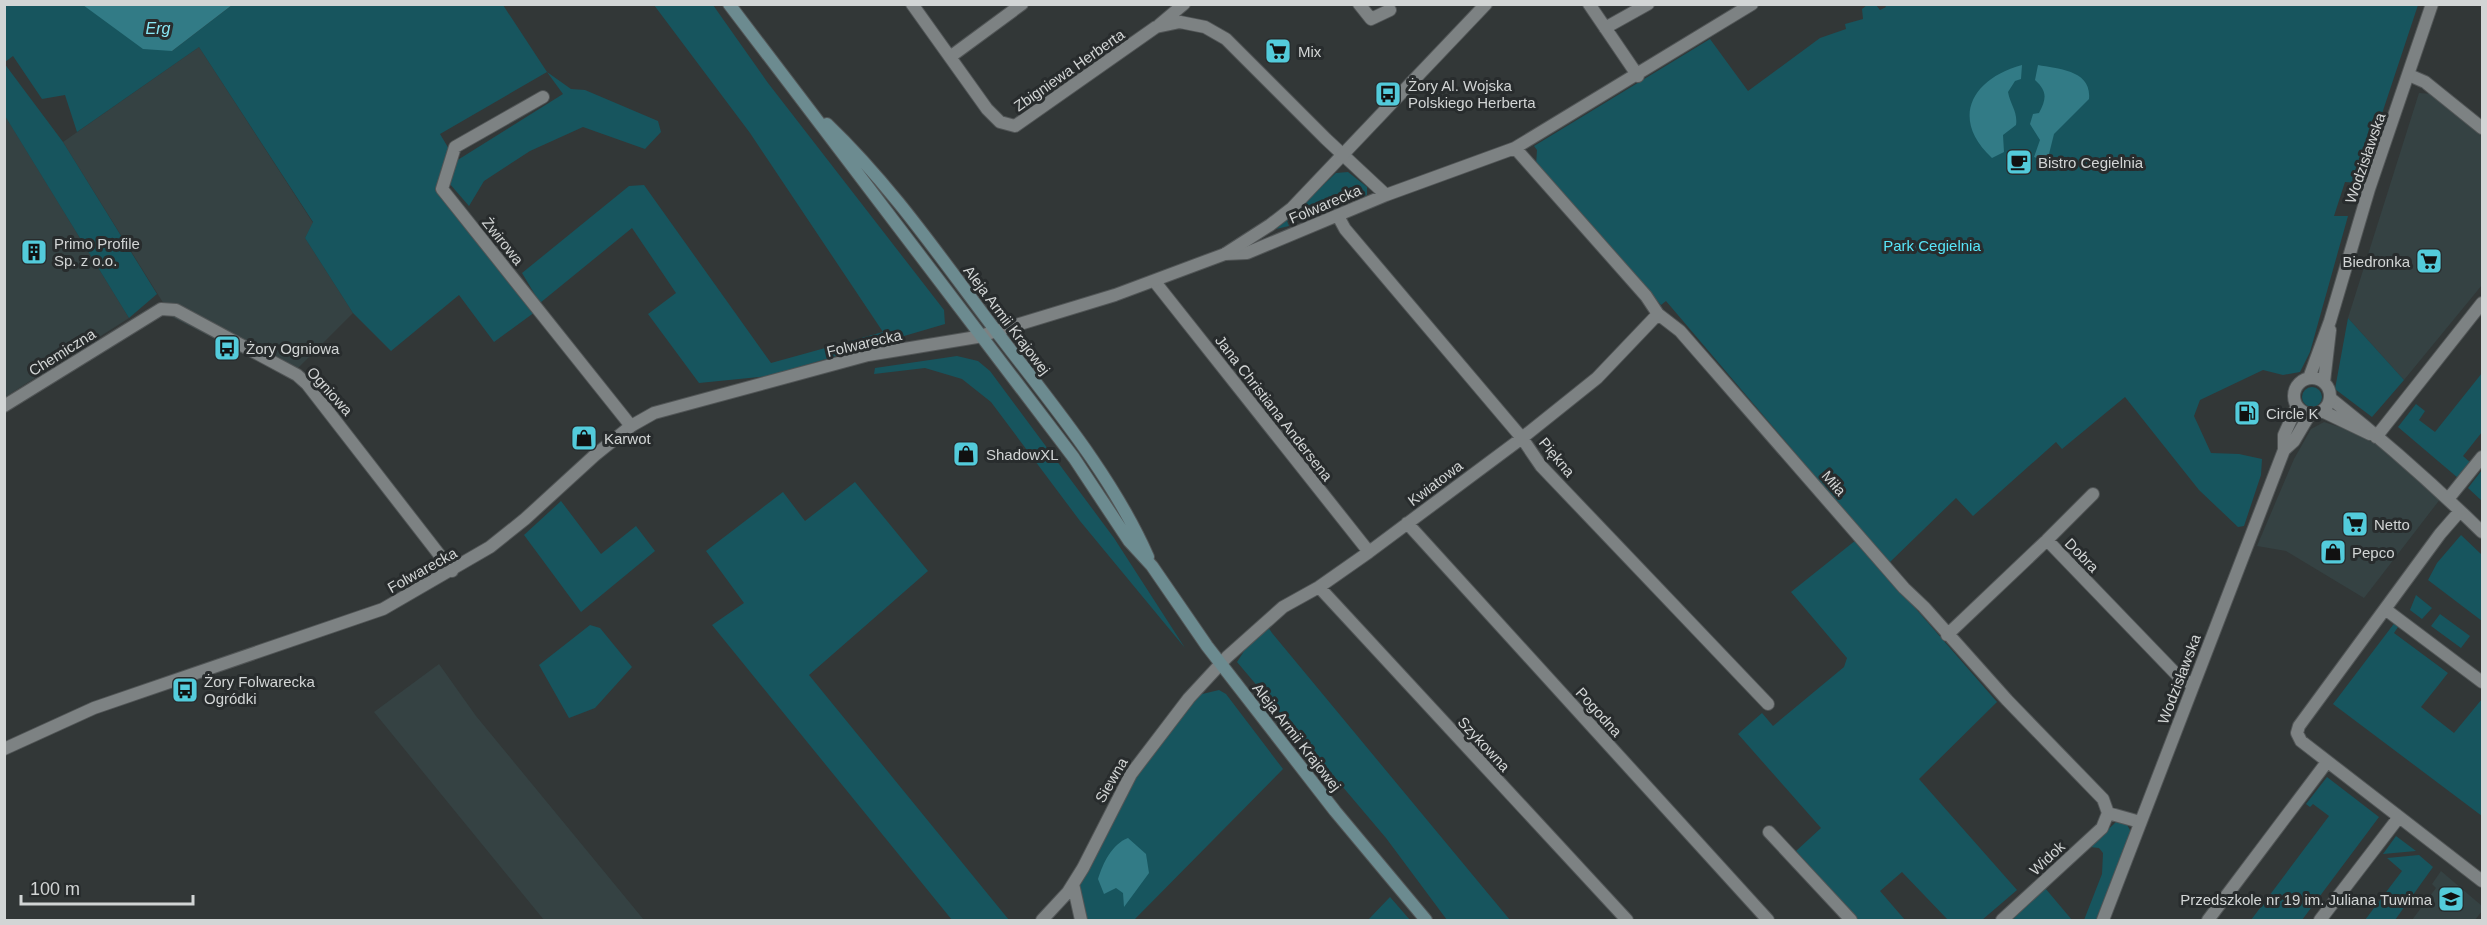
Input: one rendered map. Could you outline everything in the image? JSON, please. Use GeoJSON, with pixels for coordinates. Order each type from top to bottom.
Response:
{"type":"FeatureCollection","features":[{"type":"Feature","properties":{"kind":"main road","name":"Aleja Armii Krajowej"},"geometry":{"type":"LineString","coordinates":[[729,4],[813,111],[838,152],[1074,458],[1129,541],[1152,566],[1221,665],[1335,811],[1426,921]]}},
{"type":"Feature","properties":{"kind":"main road","name":"Aleja Armii Krajowej"},"geometry":{"type":"LineString","coordinates":[[813,111],[848,144],[898,201],[995,330],[1112,491],[1138,535],[1152,566]]}},
{"type":"Feature","properties":{"kind":"street","name":"Zbigniewa Herberta"},"geometry":{"type":"LineString","coordinates":[[912,4],[987,109],[1000,122],[1015,126],[1156,27],[1184,4]]}},
{"type":"Feature","properties":{"kind":"street"},"geometry":{"type":"LineString","coordinates":[[950,57],[1022,4]]}},
{"type":"Feature","properties":{"kind":"street"},"geometry":{"type":"LineString","coordinates":[[1359,4],[1371,19],[1390,10]]}},
{"type":"Feature","properties":{"kind":"street"},"geometry":{"type":"LineString","coordinates":[[1225,254],[1292,208],[1486,4]]}},
{"type":"Feature","properties":{"kind":"street"},"geometry":{"type":"LineString","coordinates":[[1589,4],[1638,76]]}},
{"type":"Feature","properties":{"kind":"street"},"geometry":{"type":"LineString","coordinates":[[1605,28],[1648,4]]}},
{"type":"Feature","properties":{"kind":"street","name":"Folwarecka"},"geometry":{"type":"LineString","coordinates":[[4,748],[94,708],[383,609],[490,547],[525,519],[595,455],[631,426],[654,413],[684,403],[768,385],[848,360],[980,336],[1155,282],[1225,254],[1247,253],[1386,195],[1515,148],[1638,76],[1752,4]]}},
{"type":"Feature","properties":{"kind":"street","name":"Wodzisławska"},"geometry":{"type":"LineString","coordinates":[[2309,378],[2330,321],[2369,189],[2432,4]]}},
{"type":"Feature","properties":{"kind":"street","name":"Zbigniewa Herberta"},"geometry":{"type":"LineString","coordinates":[[1156,27],[1180,22],[1205,27],[1226,39],[1386,195]]}},
{"type":"Feature","properties":{"kind":"street"},"geometry":{"type":"LineString","coordinates":[[2409,75],[2426,82],[2482,128]]}},
{"type":"Feature","properties":{"kind":"street","name":"Żwirowa"},"geometry":{"type":"LineString","coordinates":[[543,97],[455,147],[442,189],[631,426]]}},
{"type":"Feature","properties":{"kind":"street","name":"Miła"},"geometry":{"type":"LineString","coordinates":[[1515,148],[1646,296],[1658,314],[1680,331],[1947,635],[2103,799],[2108,813]]}},
{"type":"Feature","properties":{"kind":"street","name":"Piękna"},"geometry":{"type":"LineString","coordinates":[[1338,216],[1345,229],[1522,438],[1541,466],[1768,705]]}},
{"type":"Feature","properties":{"kind":"street"},"geometry":{"type":"LineString","coordinates":[[1266,245],[1265,240],[1270,225]]}},
{"type":"Feature","properties":{"kind":"street","name":"Jana Christiana Andersena"},"geometry":{"type":"LineString","coordinates":[[1155,282],[1369,552]]}},
{"type":"Feature","properties":{"kind":"street"},"geometry":{"type":"LineString","coordinates":[[2374,436],[2482,303]]}},
{"type":"Feature","properties":{"kind":"street","name":"Ogniowa"},"geometry":{"type":"LineString","coordinates":[[135,324],[161,309],[176,310],[297,375],[317,394],[452,571]]}},
{"type":"Feature","properties":{"kind":"street","name":"Kwiatowa"},"geometry":{"type":"LineString","coordinates":[[1221,665],[1282,607],[1319,587],[1369,552],[1522,438],[1597,378],[1658,314]]}},
{"type":"Feature","properties":{"kind":"street","name":"Wodzisławska"},"geometry":{"type":"LineString","coordinates":[[2324,382],[2330,321]]}},
{"type":"Feature","properties":{"kind":"street","name":"Chemiczna"},"geometry":{"type":"LineString","coordinates":[[4,406],[135,324]]}},
{"type":"Feature","properties":{"kind":"street"},"geometry":{"type":"LineString","coordinates":[[2374,436],[2297,406],[2296,390],[2301,382],[2309,378],[2324,382],[2329,389],[2330,398],[2356,416],[2374,436],[2448,499],[2482,532]]}},
{"type":"Feature","properties":{"kind":"street"},"geometry":{"type":"LineString","coordinates":[[2316,413],[2330,398]]}},
{"type":"Feature","properties":{"kind":"street","name":"Wodzisławska"},"geometry":{"type":"LineString","coordinates":[[2103,921],[2284,450],[2284,435],[2297,406]]}},
{"type":"Feature","properties":{"kind":"street","name":"Wodzisławska"},"geometry":{"type":"LineString","coordinates":[[2284,450],[2316,413]]}},
{"type":"Feature","properties":{"kind":"street"},"geometry":{"type":"LineString","coordinates":[[2448,499],[2482,457]]}},
{"type":"Feature","properties":{"kind":"street"},"geometry":{"type":"LineString","coordinates":[[2047,540],[2093,494]]}},
{"type":"Feature","properties":{"kind":"street"},"geometry":{"type":"LineString","coordinates":[[2460,511],[2299,726],[2297,733],[2301,741],[2327,762],[2482,881]]}},
{"type":"Feature","properties":{"kind":"street","name":"Pogodna"},"geometry":{"type":"LineString","coordinates":[[1407,523],[1768,921]]}},
{"type":"Feature","properties":{"kind":"street","name":"Dobra"},"geometry":{"type":"LineString","coordinates":[[1947,635],[2047,540],[2178,676],[2193,685]]}},
{"type":"Feature","properties":{"kind":"street","name":"Szykowna"},"geometry":{"type":"LineString","coordinates":[[1319,587],[1627,921]]}},
{"type":"Feature","properties":{"kind":"street"},"geometry":{"type":"LineString","coordinates":[[2385,609],[2482,682]]}},
{"type":"Feature","properties":{"kind":"street","name":"Siewna"},"geometry":{"type":"LineString","coordinates":[[1042,921],[1073,884],[1131,774],[1189,698],[1221,665]]}},
{"type":"Feature","properties":{"kind":"street"},"geometry":{"type":"LineString","coordinates":[[2208,921],[2327,762]]}},
{"type":"Feature","properties":{"kind":"street"},"geometry":{"type":"LineString","coordinates":[[2108,813],[2140,822]]}},
{"type":"Feature","properties":{"kind":"street","name":"Widok"},"geometry":{"type":"LineString","coordinates":[[2002,921],[2102,828],[2108,813]]}},
{"type":"Feature","properties":{"kind":"street"},"geometry":{"type":"LineString","coordinates":[[2320,921],[2399,817]]}},
{"type":"Feature","properties":{"kind":"street"},"geometry":{"type":"LineString","coordinates":[[1769,832],[1851,921]]}},
{"type":"Feature","properties":{"kind":"street"},"geometry":{"type":"LineString","coordinates":[[1073,884],[1081,921]]}},
{"type":"Feature","properties":{"kind":"shaded area"},"geometry":{"type":"Polygon","coordinates":[[[199,47],[313,223],[305,238],[353,313],[291,375],[283,374],[172,317],[63,142],[199,47]]]}},
{"type":"Feature","properties":{"kind":"shaded area"},"geometry":{"type":"Polygon","coordinates":[[[2419,93],[2433,94],[2482,134],[2482,285],[2404,380],[2348,318],[2419,93]]]}},
{"type":"Feature","properties":{"kind":"shaded area"},"geometry":{"type":"Polygon","coordinates":[[[4,114],[129,318],[5,397],[4,397],[4,114]]]}},
{"type":"Feature","properties":{"kind":"shaded area"},"geometry":{"type":"Polygon","coordinates":[[[2324,422],[2373,438],[2441,498],[2364,598],[2286,551],[2257,546],[2294,459],[2311,429],[2324,422]]]}},
{"type":"Feature","properties":{"kind":"shaded area"},"geometry":{"type":"Polygon","coordinates":[[[439,664],[476,716],[644,920],[544,920],[374,712],[439,664]]]}},
{"type":"Feature","properties":{"kind":"shaded area","name":"Przedszkole nr 19 im. Juliana Tuwima"},"geometry":{"type":"Polygon","coordinates":[[[2441,871],[2482,906],[2482,911],[2475,920],[2412,920],[2436,888],[2432,884],[2441,871]]]}},
{"type":"Feature","properties":{"kind":"green space","name":"Park Cegielnia"},"geometry":{"type":"Polygon","coordinates":[[[1884,4],[2418,5],[2359,183],[2345,182],[2334,216],[2348,216],[2310,352],[2300,372],[2283,375],[2263,370],[2200,400],[2194,416],[2211,453],[2239,454],[2262,459],[2261,475],[2244,526],[2238,527],[2199,490],[2125,397],[2062,449],[2056,442],[1973,516],[1956,498],[1889,563],[1666,301],[1661,305],[1536,166],[1537,150],[1534,146],[1710,39],[1748,91],[1820,38],[1846,29],[1845,24],[1863,19],[1862,9],[1867,5],[1876,5],[1880,10],[1886,7],[1884,4]]]}},
{"type":"Feature","properties":{"kind":"green space"},"geometry":{"type":"Polygon","coordinates":[[[5,5],[83,5],[172,51],[232,5],[503,5],[547,72],[440,134],[449,149],[435,190],[535,312],[494,342],[459,295],[391,351],[353,313],[305,238],[313,222],[199,47],[77,132],[65,95],[42,99],[13,56],[5,62],[5,5]]]}},
{"type":"Feature","properties":{"kind":"green space"},"geometry":{"type":"Polygon","coordinates":[[[654,5],[713,5],[768,83],[944,310],[945,324],[768,376],[699,383],[648,314],[676,293],[632,228],[540,303],[522,273],[629,186],[644,185],[771,363],[883,332],[750,133],[654,5]]]}},
{"type":"Feature","properties":{"kind":"green space"},"geometry":{"type":"Polygon","coordinates":[[[4,63],[63,142],[157,294],[129,318],[5,116],[4,63]]]}},
{"type":"Feature","properties":{"kind":"green space"},"geometry":{"type":"Polygon","coordinates":[[[547,72],[571,89],[585,90],[658,121],[661,132],[645,149],[583,127],[530,151],[484,181],[469,206],[449,183],[456,161],[563,94],[547,72]]]}},
{"type":"Feature","properties":{"kind":"green space"},"geometry":{"type":"Polygon","coordinates":[[[1348,172],[1367,187],[1367,195],[1314,216],[1312,211],[1287,221],[1289,226],[1276,229],[1336,173],[1348,172]]]}},
{"type":"Feature","properties":{"kind":"green space"},"geometry":{"type":"Polygon","coordinates":[[[2348,318],[2404,380],[2372,417],[2335,389],[2348,318]]]}},
{"type":"Feature","properties":{"kind":"green space"},"geometry":{"type":"Polygon","coordinates":[[[957,356],[978,361],[990,371],[1114,538],[1185,648],[1080,521],[991,402],[962,379],[925,368],[874,374],[875,368],[957,356]]]}},
{"type":"Feature","properties":{"kind":"green space"},"geometry":{"type":"Polygon","coordinates":[[[2482,373],[2482,432],[2463,456],[2472,464],[2458,478],[2398,427],[2416,404],[2425,411],[2419,420],[2435,432],[2482,373]]]}},
{"type":"Feature","properties":{"kind":"green space"},"geometry":{"type":"Polygon","coordinates":[[[2312,387],[2319,390],[2322,397],[2319,404],[2312,407],[2305,404],[2302,397],[2305,390],[2312,387]]]}},
{"type":"Feature","properties":{"kind":"green space"},"geometry":{"type":"Polygon","coordinates":[[[2482,470],[2482,501],[2468,488],[2482,470]]]}},
{"type":"Feature","properties":{"kind":"green space"},"geometry":{"type":"Polygon","coordinates":[[[855,482],[928,571],[809,675],[1009,920],[952,920],[712,625],[744,603],[706,551],[783,492],[805,521],[855,482]]]}},
{"type":"Feature","properties":{"kind":"green space"},"geometry":{"type":"Polygon","coordinates":[[[561,501],[601,554],[636,526],[655,551],[581,612],[524,535],[561,501]]]}},
{"type":"Feature","properties":{"kind":"green space"},"geometry":{"type":"Polygon","coordinates":[[[2461,535],[2482,555],[2482,621],[2428,580],[2437,563],[2461,535]]]}},
{"type":"Feature","properties":{"kind":"green space"},"geometry":{"type":"Polygon","coordinates":[[[1856,540],[1997,702],[1919,779],[2017,890],[1982,920],[1948,920],[1902,872],[1880,891],[1905,920],[1858,920],[1796,851],[1821,828],[1738,734],[1762,713],[1773,726],[1844,667],[1847,658],[1791,592],[1856,540]]]}},
{"type":"Feature","properties":{"kind":"green space"},"geometry":{"type":"Polygon","coordinates":[[[2416,595],[2432,608],[2422,619],[2410,610],[2416,595]]]}},
{"type":"Feature","properties":{"kind":"green space"},"geometry":{"type":"Polygon","coordinates":[[[2440,614],[2470,636],[2461,648],[2431,626],[2440,614]]]}},
{"type":"Feature","properties":{"kind":"green space"},"geometry":{"type":"Polygon","coordinates":[[[2396,621],[2400,624],[2394,633],[2448,673],[2421,707],[2454,733],[2482,699],[2482,816],[2333,704],[2396,621]]]}},
{"type":"Feature","properties":{"kind":"green space"},"geometry":{"type":"Polygon","coordinates":[[[590,625],[600,628],[632,667],[595,708],[569,718],[539,665],[590,625]]]}},
{"type":"Feature","properties":{"kind":"green space"},"geometry":{"type":"Polygon","coordinates":[[[1268,627],[1510,920],[1447,920],[1386,838],[1237,662],[1246,648],[1268,627]]]}},
{"type":"Feature","properties":{"kind":"green space"},"geometry":{"type":"Polygon","coordinates":[[[1219,690],[1226,694],[1283,769],[1134,920],[1086,920],[1079,884],[1137,774],[1198,695],[1219,690]]]}},
{"type":"Feature","properties":{"kind":"green space"},"geometry":{"type":"Polygon","coordinates":[[[2327,777],[2379,817],[2302,920],[2251,920],[2329,816],[2313,804],[2310,807],[2306,804],[2327,777]]]}},
{"type":"Feature","properties":{"kind":"green space"},"geometry":{"type":"Polygon","coordinates":[[[2117,821],[2125,821],[2131,832],[2096,920],[2084,920],[2102,874],[2103,853],[2099,848],[2090,847],[2117,821]]]}},
{"type":"Feature","properties":{"kind":"green space"},"geometry":{"type":"Polygon","coordinates":[[[2396,836],[2416,851],[2383,854],[2396,836]]]}},
{"type":"Feature","properties":{"kind":"green space"},"geometry":{"type":"Polygon","coordinates":[[[2419,855],[2433,867],[2395,920],[2365,920],[2402,871],[2387,858],[2419,855]]]}},
{"type":"Feature","properties":{"kind":"green space"},"geometry":{"type":"Polygon","coordinates":[[[2045,888],[2072,920],[2010,920],[2045,888]]]}},
{"type":"Feature","properties":{"kind":"green space"},"geometry":{"type":"Polygon","coordinates":[[[1390,897],[1410,920],[1368,920],[1390,897]]]}},
{"type":"Feature","properties":{"kind":"water","name":"Erg"},"geometry":{"type":"Polygon","coordinates":[[[83,5],[232,5],[172,51],[143,49],[83,5]]]}},
{"type":"Feature","properties":{"kind":"water"},"geometry":{"type":"Polygon","coordinates":[[[2022,65],[2021,79],[2015,81],[2008,92],[2016,116],[2016,125],[2003,135],[2004,152],[1992,158],[1979,143],[1972,129],[1970,115],[1972,102],[1979,90],[1990,80],[2004,71],[2022,65]]]}},
{"type":"Feature","properties":{"kind":"water"},"geometry":{"type":"Polygon","coordinates":[[[2038,65],[2064,70],[2079,77],[2085,82],[2089,99],[2054,134],[2048,158],[2042,160],[2034,157],[2040,140],[2030,124],[2033,114],[2039,113],[2044,99],[2044,91],[2035,80],[2038,65]]]}},
{"type":"Feature","properties":{"kind":"water"},"geometry":{"type":"Polygon","coordinates":[[[1128,838],[1146,854],[1149,873],[1124,907],[1123,893],[1116,888],[1104,894],[1098,879],[1113,849],[1128,838]]]}},
{"type":"Feature","properties":{"kind":"place","name":"Mix"},"geometry":{"type":"Point","coordinates":[1278,51]}},
{"type":"Feature","properties":{"kind":"place","name":"Żory Al. Wojska Polskiego Herberta"},"geometry":{"type":"Point","coordinates":[1388,94]}},
{"type":"Feature","properties":{"kind":"place","name":"Bistro Cegielnia"},"geometry":{"type":"Point","coordinates":[2019,162]}},
{"type":"Feature","properties":{"kind":"place","name":"Primo Profile Sp. z o.o."},"geometry":{"type":"Point","coordinates":[34,252]}},
{"type":"Feature","properties":{"kind":"place","name":"Biedronka"},"geometry":{"type":"Point","coordinates":[2429,261]}},
{"type":"Feature","properties":{"kind":"place","name":"Żory Ogniowa"},"geometry":{"type":"Point","coordinates":[227,348]}},
{"type":"Feature","properties":{"kind":"place","name":"Circle K"},"geometry":{"type":"Point","coordinates":[2247,413]}},
{"type":"Feature","properties":{"kind":"place","name":"Karwot"},"geometry":{"type":"Point","coordinates":[584,438]}},
{"type":"Feature","properties":{"kind":"place","name":"ShadowXL"},"geometry":{"type":"Point","coordinates":[966,454]}},
{"type":"Feature","properties":{"kind":"place","name":"Netto"},"geometry":{"type":"Point","coordinates":[2355,524]}},
{"type":"Feature","properties":{"kind":"place","name":"Pepco"},"geometry":{"type":"Point","coordinates":[2333,552]}},
{"type":"Feature","properties":{"kind":"place","name":"Żory Folwarecka Ogródki"},"geometry":{"type":"Point","coordinates":[185,690]}},
{"type":"Feature","properties":{"kind":"place","name":"Przedszkole nr 19 im. Juliana Tuwima"},"geometry":{"type":"Point","coordinates":[2451,899]}}]}
